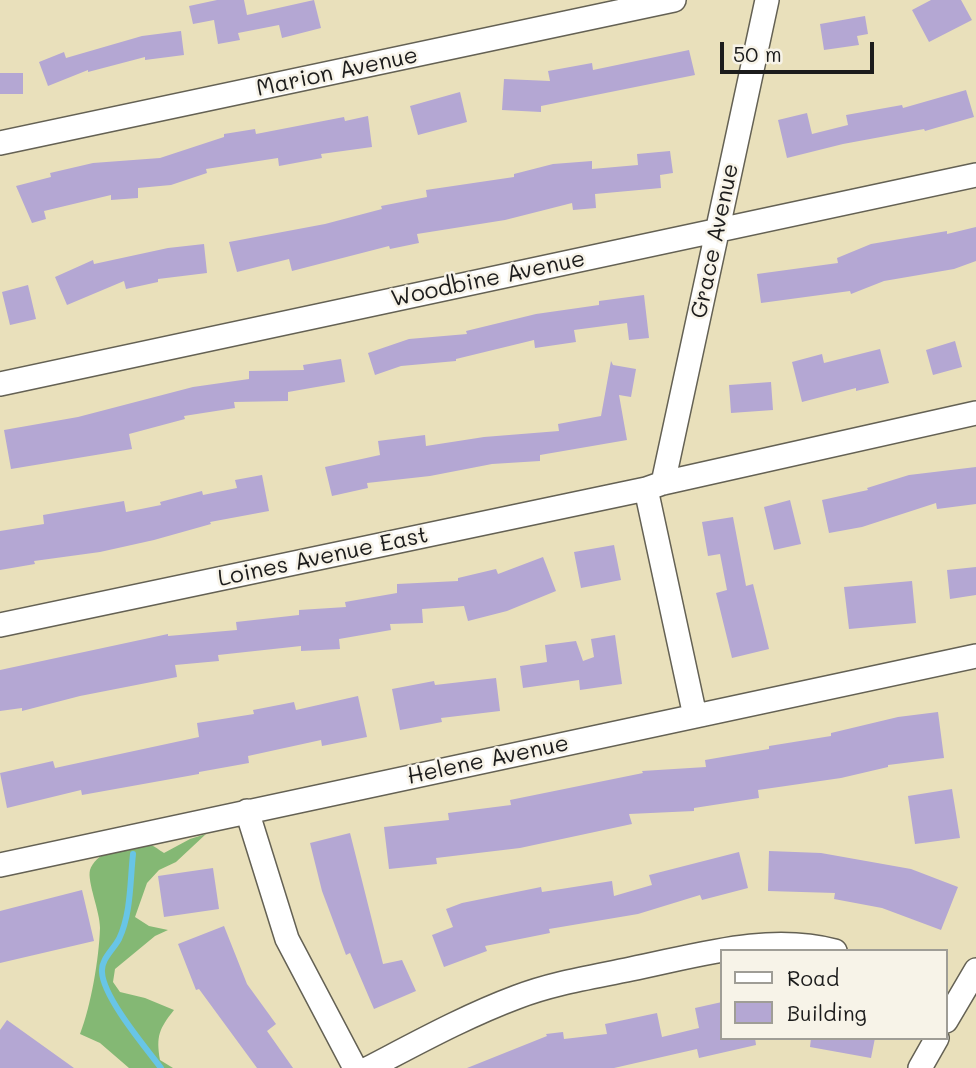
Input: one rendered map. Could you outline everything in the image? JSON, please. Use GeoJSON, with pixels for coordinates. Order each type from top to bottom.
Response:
{"type":"FeatureCollection","features":[{"type":"Feature","properties":{"kind":"street","name":"Marion Avenue"},"geometry":{"type":"LineString","coordinates":[[0,143],[674,0]]}},
{"type":"Feature","properties":{"kind":"street","name":"Grace Avenue"},"geometry":{"type":"LineString","coordinates":[[695,716],[654,486],[717,231],[767,0]]}},
{"type":"Feature","properties":{"kind":"street","name":"Woodbine Avenue"},"geometry":{"type":"LineString","coordinates":[[0,384],[976,175]]}},
{"type":"Feature","properties":{"kind":"street","name":"Loines Avenue East"},"geometry":{"type":"LineString","coordinates":[[0,625],[654,486],[976,413]]}},
{"type":"Feature","properties":{"kind":"street","name":"Helene Avenue"},"geometry":{"type":"LineString","coordinates":[[0,865],[976,656]]}},
{"type":"Feature","properties":{"kind":"street"},"geometry":{"type":"LineString","coordinates":[[247,811],[287,940],[355,1068]]}},
{"type":"Feature","properties":{"kind":"street"},"geometry":{"type":"LineString","coordinates":[[732,949],[784,945],[818,949]]}},
{"type":"Feature","properties":{"kind":"street"},"geometry":{"type":"LineString","coordinates":[[369,1068],[476,1014],[519,996],[567,983],[720,952]]}},
{"type":"Feature","properties":{"kind":"street"},"geometry":{"type":"LineString","coordinates":[[948,1013],[953,992],[976,970]]}},
{"type":"Feature","properties":{"kind":"street"},"geometry":{"type":"LineString","coordinates":[[920,1068],[936,1040]]}},
{"type":"Feature","properties":{"kind":"green space"},"geometry":{"type":"Polygon","coordinates":[[[206,834],[176,862],[159,870],[147,883],[135,917],[149,926],[168,930],[155,936],[115,969],[113,982],[120,992],[145,998],[174,1010],[162,1028],[158,1045],[160,1060],[173,1068],[129,1068],[100,1043],[80,1034],[91,996],[100,928],[90,870],[99,857],[125,845],[150,845],[164,853],[206,834]]]}},
{"type":"Feature","properties":{"kind":"building"},"geometry":{"type":"Polygon","coordinates":[[[217,0],[244,0],[247,15],[314,0],[321,28],[282,38],[279,25],[238,33],[240,40],[218,44],[214,20],[193,24],[189,6],[217,0]]]}},
{"type":"Feature","properties":{"kind":"building"},"geometry":{"type":"Polygon","coordinates":[[[931,0],[961,0],[972,20],[929,42],[912,10],[931,0]]]}},
{"type":"Feature","properties":{"kind":"building"},"geometry":{"type":"Polygon","coordinates":[[[865,16],[868,34],[857,36],[859,45],[824,50],[820,24],[865,16]]]}},
{"type":"Feature","properties":{"kind":"building"},"geometry":{"type":"Polygon","coordinates":[[[181,31],[184,55],[145,60],[145,57],[88,70],[48,86],[39,62],[64,52],[66,58],[142,36],[181,31]]]}},
{"type":"Feature","properties":{"kind":"building"},"geometry":{"type":"Polygon","coordinates":[[[689,50],[695,75],[541,106],[541,112],[502,110],[504,79],[550,81],[548,71],[592,63],[593,70],[689,50]]]}},
{"type":"Feature","properties":{"kind":"building"},"geometry":{"type":"Polygon","coordinates":[[[0,73],[23,73],[23,94],[0,94],[0,73]]]}},
{"type":"Feature","properties":{"kind":"building"},"geometry":{"type":"Polygon","coordinates":[[[966,90],[974,117],[925,131],[924,129],[843,144],[787,158],[778,120],[807,113],[812,134],[848,125],[846,115],[902,105],[903,108],[966,90]]]}},
{"type":"Feature","properties":{"kind":"building"},"geometry":{"type":"Polygon","coordinates":[[[460,92],[467,122],[418,135],[410,106],[460,92]]]}},
{"type":"Feature","properties":{"kind":"building"},"geometry":{"type":"Polygon","coordinates":[[[368,116],[372,147],[321,154],[322,158],[279,166],[278,158],[206,169],[207,173],[171,185],[138,188],[138,198],[111,200],[111,195],[44,211],[46,219],[32,223],[16,186],[51,177],[50,173],[93,163],[160,158],[224,137],[224,134],[255,129],[256,134],[344,117],[345,121],[368,116]]]}},
{"type":"Feature","properties":{"kind":"building"},"geometry":{"type":"Polygon","coordinates":[[[670,151],[673,173],[660,175],[661,188],[595,194],[596,208],[573,210],[572,203],[505,220],[417,234],[419,243],[390,249],[389,246],[292,271],[289,259],[237,272],[229,242],[325,224],[382,209],[381,206],[427,197],[426,190],[514,177],[514,174],[553,164],[592,161],[592,169],[638,165],[637,154],[670,151]]]}},
{"type":"Feature","properties":{"kind":"building"},"geometry":{"type":"Polygon","coordinates":[[[976,227],[976,261],[954,269],[884,281],[851,294],[850,291],[761,303],[757,274],[838,263],[837,258],[871,244],[947,231],[947,234],[976,227]]]}},
{"type":"Feature","properties":{"kind":"building"},"geometry":{"type":"Polygon","coordinates":[[[204,244],[207,273],[158,279],[158,282],[126,289],[124,281],[67,305],[55,277],[93,260],[94,264],[168,248],[204,244]]]}},
{"type":"Feature","properties":{"kind":"building"},"geometry":{"type":"Polygon","coordinates":[[[28,285],[36,319],[10,325],[2,292],[28,285]]]}},
{"type":"Feature","properties":{"kind":"building"},"geometry":{"type":"Polygon","coordinates":[[[644,295],[649,338],[629,340],[627,323],[574,330],[576,342],[535,348],[534,340],[456,361],[401,366],[375,375],[368,353],[409,339],[467,334],[466,331],[536,314],[644,295]]]}},
{"type":"Feature","properties":{"kind":"building"},"geometry":{"type":"Polygon","coordinates":[[[955,341],[962,367],[933,375],[926,350],[955,341]]]}},
{"type":"Feature","properties":{"kind":"building"},"geometry":{"type":"Polygon","coordinates":[[[880,349],[889,383],[856,391],[856,388],[802,402],[792,362],[822,354],[824,363],[880,349]]]}},
{"type":"Feature","properties":{"kind":"building"},"geometry":{"type":"Polygon","coordinates":[[[341,359],[345,382],[288,392],[288,401],[234,402],[235,408],[184,416],[185,419],[129,434],[132,449],[11,469],[4,430],[78,417],[193,387],[249,379],[249,371],[304,370],[303,365],[341,359]]]}},
{"type":"Feature","properties":{"kind":"building"},"geometry":{"type":"Polygon","coordinates":[[[611,361],[613,365],[636,369],[631,397],[619,395],[627,440],[540,455],[540,461],[492,464],[430,476],[367,483],[368,488],[332,496],[325,467],[380,455],[378,441],[425,435],[426,446],[484,437],[559,431],[558,424],[601,416],[611,361]]]}},
{"type":"Feature","properties":{"kind":"building"},"geometry":{"type":"Polygon","coordinates":[[[771,382],[773,410],[731,413],[729,385],[771,382]]]}},
{"type":"Feature","properties":{"kind":"building"},"geometry":{"type":"Polygon","coordinates":[[[976,467],[976,504],[937,509],[936,503],[862,527],[829,533],[822,500],[868,490],[867,488],[909,475],[976,467]]]}},
{"type":"Feature","properties":{"kind":"building"},"geometry":{"type":"Polygon","coordinates":[[[262,475],[269,511],[210,522],[211,524],[154,540],[100,552],[34,561],[35,564],[0,570],[0,531],[44,524],[43,515],[124,501],[126,512],[161,505],[160,502],[202,491],[203,495],[237,488],[235,480],[262,475]]]}},
{"type":"Feature","properties":{"kind":"building"},"geometry":{"type":"Polygon","coordinates":[[[790,500],[801,544],[774,550],[764,507],[790,500]]]}},
{"type":"Feature","properties":{"kind":"building"},"geometry":{"type":"Polygon","coordinates":[[[733,517],[746,586],[753,584],[769,649],[732,658],[716,593],[727,590],[720,554],[708,556],[702,522],[733,517]]]}},
{"type":"Feature","properties":{"kind":"building"},"geometry":{"type":"Polygon","coordinates":[[[614,545],[621,580],[581,588],[574,552],[614,545]]]}},
{"type":"Feature","properties":{"kind":"building"},"geometry":{"type":"Polygon","coordinates":[[[543,557],[556,591],[507,611],[468,621],[464,606],[422,609],[423,623],[390,624],[391,630],[339,639],[340,649],[301,651],[301,646],[218,655],[219,661],[175,665],[177,677],[80,696],[22,711],[22,708],[0,711],[0,670],[168,634],[237,630],[236,622],[299,615],[299,610],[346,607],[345,602],[397,593],[397,584],[458,581],[458,578],[496,569],[498,574],[543,557]]]}},
{"type":"Feature","properties":{"kind":"building"},"geometry":{"type":"Polygon","coordinates":[[[976,567],[976,595],[950,599],[947,570],[976,567]]]}},
{"type":"Feature","properties":{"kind":"building"},"geometry":{"type":"Polygon","coordinates":[[[912,581],[916,623],[849,629],[844,587],[912,581]]]}},
{"type":"Feature","properties":{"kind":"building"},"geometry":{"type":"Polygon","coordinates":[[[615,635],[622,684],[580,690],[579,680],[523,688],[520,666],[547,662],[545,645],[576,641],[583,661],[594,657],[591,639],[615,635]]]}},
{"type":"Feature","properties":{"kind":"building"},"geometry":{"type":"Polygon","coordinates":[[[496,678],[500,711],[441,718],[442,722],[400,730],[392,689],[434,681],[435,685],[496,678]]]}},
{"type":"Feature","properties":{"kind":"building"},"geometry":{"type":"Polygon","coordinates":[[[358,696],[367,737],[322,746],[321,740],[248,756],[249,763],[199,774],[82,795],[81,790],[7,808],[0,773],[53,761],[55,768],[199,737],[197,723],[254,714],[253,710],[294,702],[296,710],[358,696]]]}},
{"type":"Feature","properties":{"kind":"building"},"geometry":{"type":"Polygon","coordinates":[[[938,712],[944,758],[888,765],[841,778],[758,790],[759,798],[694,808],[694,811],[629,814],[632,824],[520,848],[436,858],[437,864],[389,869],[384,827],[449,820],[448,813],[511,805],[510,800],[643,773],[642,771],[706,767],[705,760],[831,736],[831,733],[898,717],[938,712]]]}},
{"type":"Feature","properties":{"kind":"building"},"geometry":{"type":"Polygon","coordinates":[[[952,789],[960,838],[915,844],[908,796],[952,789]]]}},
{"type":"Feature","properties":{"kind":"building"},"geometry":{"type":"Polygon","coordinates":[[[350,833],[383,964],[402,960],[416,991],[374,1009],[350,953],[346,955],[322,891],[310,843],[350,833]]]}},
{"type":"Feature","properties":{"kind":"building"},"geometry":{"type":"Polygon","coordinates":[[[769,851],[821,853],[911,869],[958,887],[941,930],[882,908],[834,899],[835,893],[768,891],[769,851]]]}},
{"type":"Feature","properties":{"kind":"building"},"geometry":{"type":"Polygon","coordinates":[[[739,852],[748,888],[702,900],[700,895],[638,914],[549,929],[550,933],[485,946],[487,951],[444,967],[432,935],[453,927],[446,909],[462,903],[541,887],[542,892],[612,881],[614,896],[652,885],[649,875],[739,852]]]}},
{"type":"Feature","properties":{"kind":"building"},"geometry":{"type":"Polygon","coordinates":[[[213,868],[219,909],[164,917],[158,876],[213,868]]]}},
{"type":"Feature","properties":{"kind":"building"},"geometry":{"type":"Polygon","coordinates":[[[82,890],[94,941],[0,963],[0,911],[82,890]]]}},
{"type":"Feature","properties":{"kind":"building"},"geometry":{"type":"Polygon","coordinates":[[[224,926],[247,984],[276,1024],[267,1031],[293,1068],[257,1068],[199,989],[196,990],[178,944],[224,926]]]}},
{"type":"Feature","properties":{"kind":"building"},"geometry":{"type":"Polygon","coordinates":[[[720,1002],[720,1040],[755,1040],[756,1045],[699,1058],[697,1049],[614,1068],[467,1068],[547,1036],[546,1034],[563,1032],[564,1039],[607,1034],[605,1024],[657,1013],[662,1037],[699,1028],[695,1008],[720,1002]]]}},
{"type":"Feature","properties":{"kind":"building"},"geometry":{"type":"Polygon","coordinates":[[[7,1020],[74,1068],[0,1068],[0,1030],[7,1020]]]}},
{"type":"Feature","properties":{"kind":"building"},"geometry":{"type":"Polygon","coordinates":[[[811,1040],[875,1040],[871,1058],[810,1047],[811,1040]]]}},
{"type":"Feature","properties":{"kind":"waterway"},"geometry":{"type":"LineString","coordinates":[[133,854],[126,919],[119,939],[103,963],[102,972],[109,995],[161,1068]]}}]}
